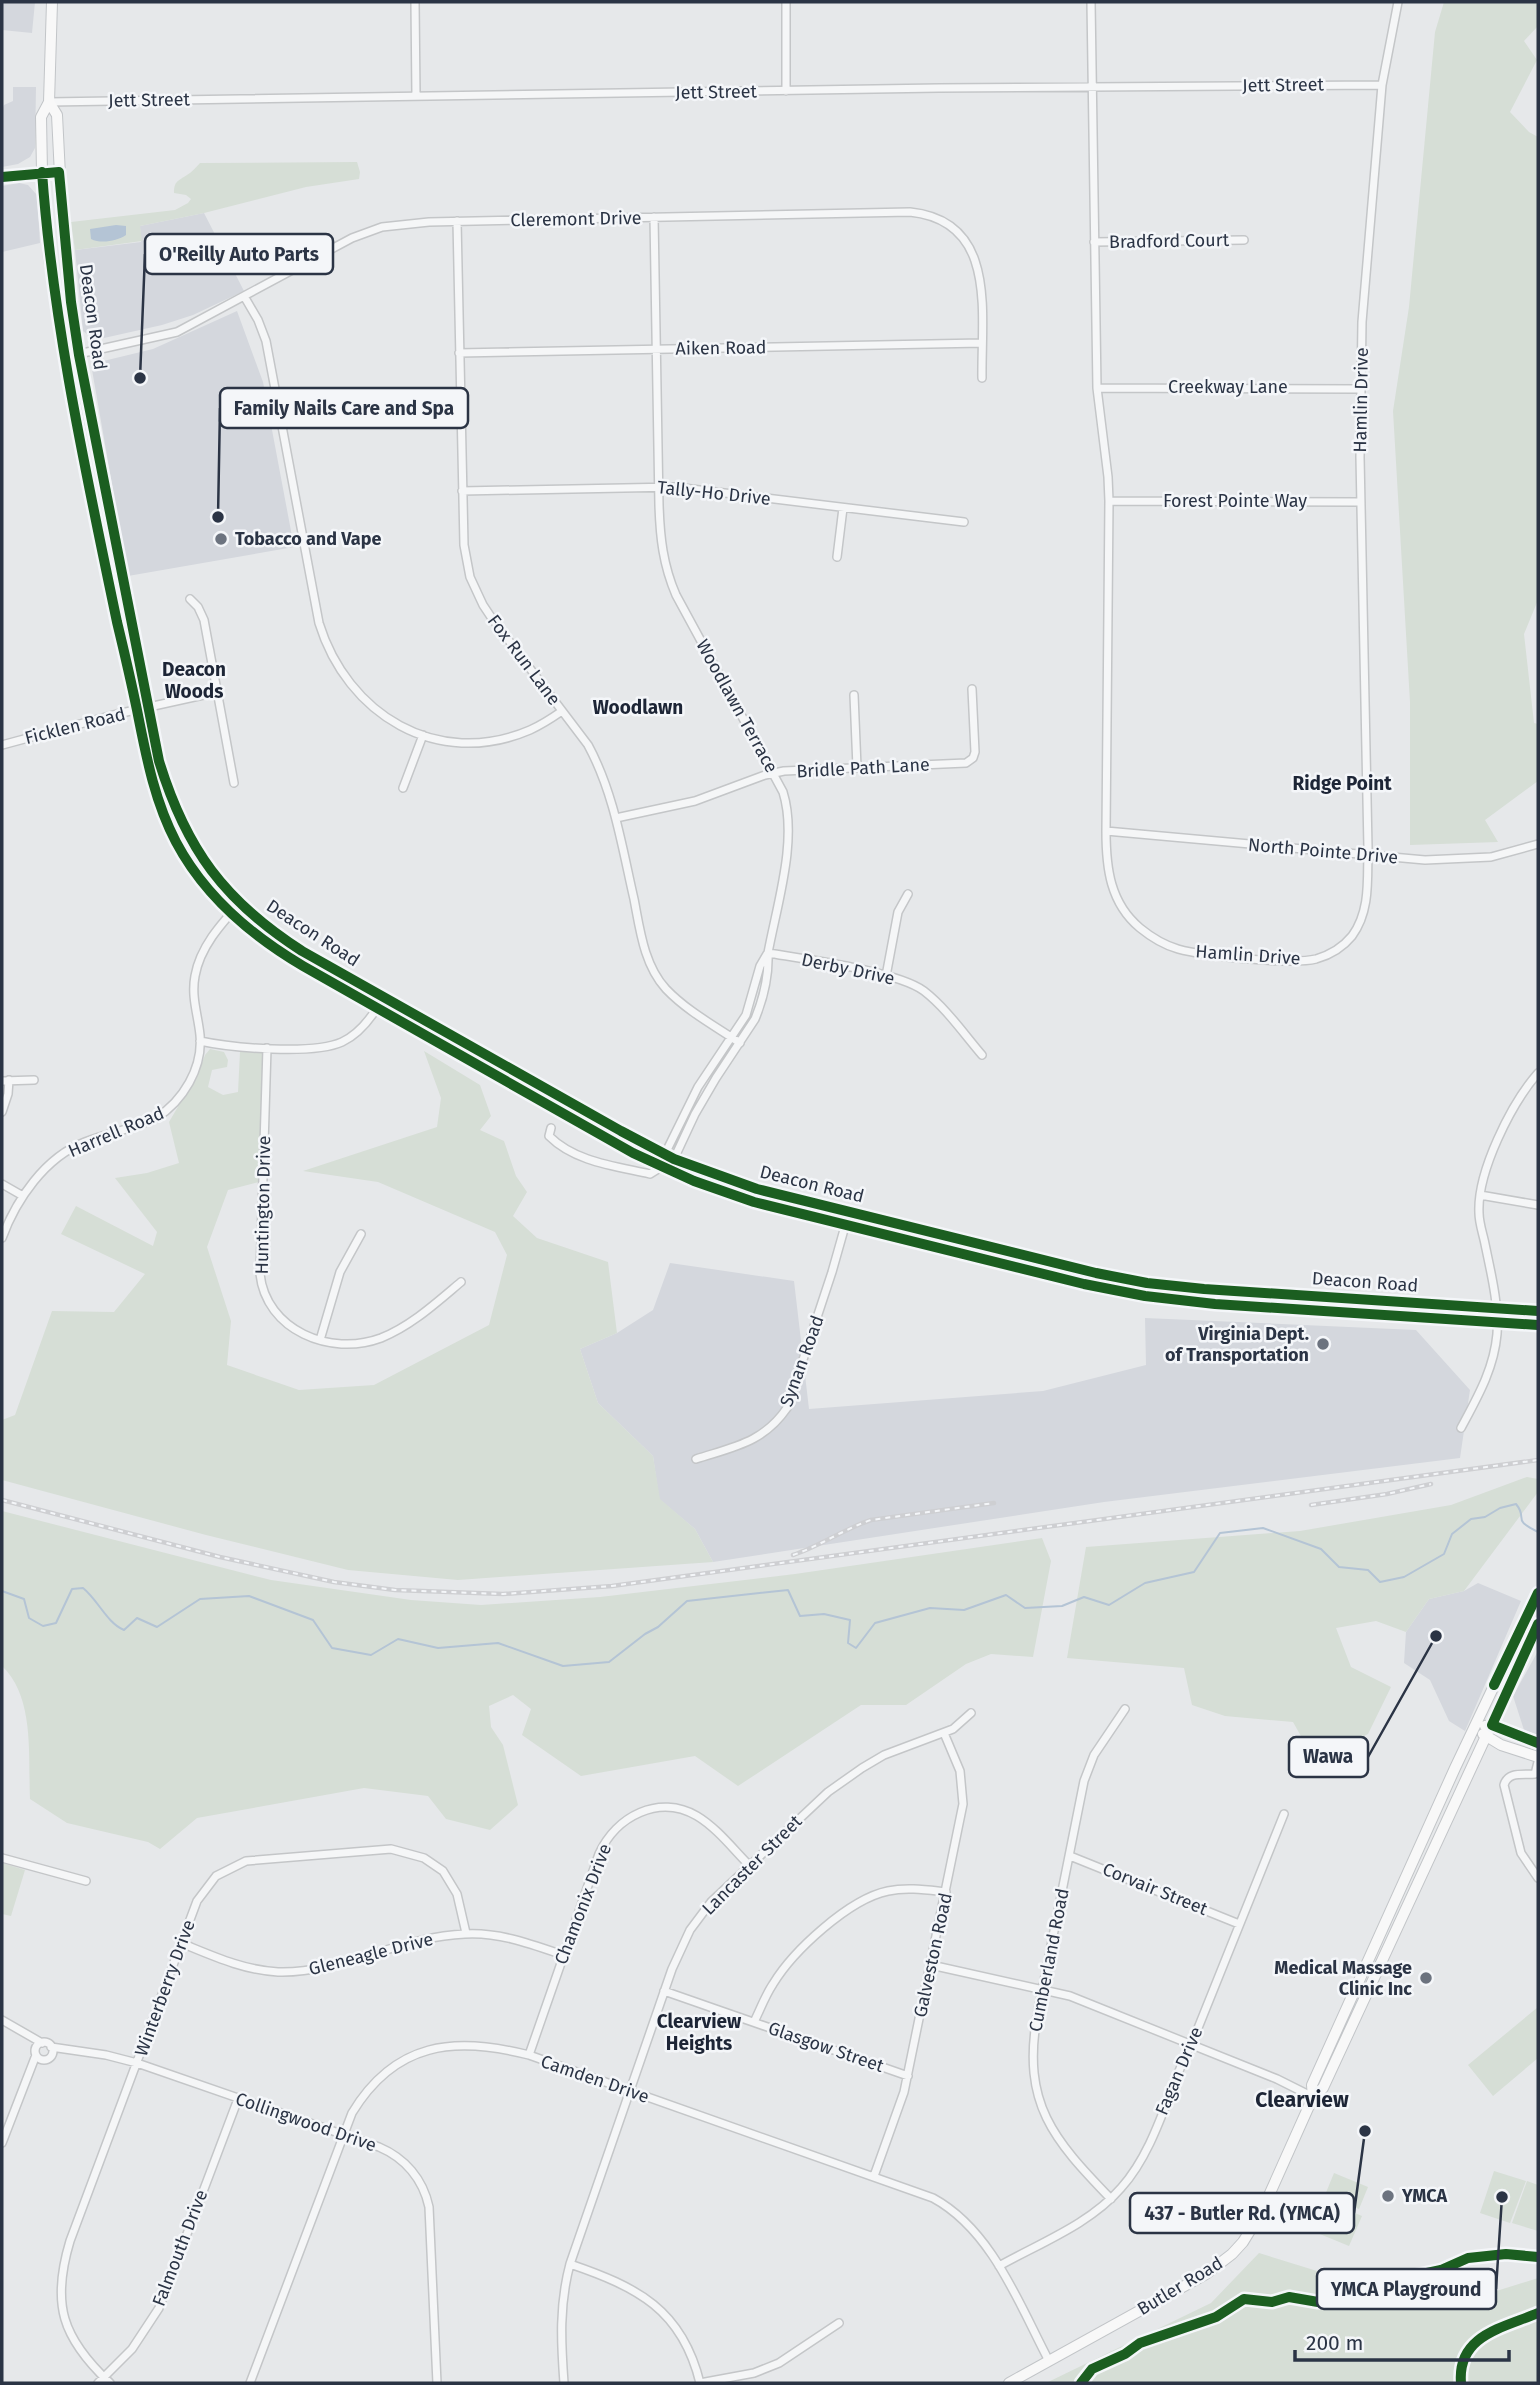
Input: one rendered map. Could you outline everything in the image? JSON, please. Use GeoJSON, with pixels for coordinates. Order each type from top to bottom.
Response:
{"type":"FeatureCollection","features":[{"type":"Feature","properties":{"kind":"main road","name":"Deacon Road"},"geometry":{"type":"LineString","coordinates":[[52,2],[49,102],[41,117],[42,172],[49,258],[90,489],[148,764],[167,823],[188,864],[209,890],[254,934],[283,954],[377,1008],[661,1167],[729,1194],[846,1226],[1084,1284],[1145,1296],[1215,1304],[1538,1325]]}},
{"type":"Feature","properties":{"kind":"main road","name":"Deacon Road"},"geometry":{"type":"LineString","coordinates":[[49,102],[57,115],[59,172],[71,302],[79,355],[159,761],[178,817],[201,855],[240,903],[270,929],[302,951],[664,1154],[757,1189],[1055,1263],[1147,1283],[1538,1311]]}},
{"type":"Feature","properties":{"kind":"main road"},"geometry":{"type":"LineString","coordinates":[[2,177],[59,172]]}},
{"type":"Feature","properties":{"kind":"main road","name":"Butler Road"},"geometry":{"type":"LineString","coordinates":[[1313,2098],[1312,2085],[1537,1595]]}},
{"type":"Feature","properties":{"kind":"main road","name":"Butler Road"},"geometry":{"type":"LineString","coordinates":[[1009,2383],[1206,2274],[1243,2242],[1262,2211],[1313,2098],[1323,2088],[1538,1624]]}},
{"type":"Feature","properties":{"kind":"main road"},"geometry":{"type":"LineString","coordinates":[[1475,1727],[1492,1725],[1538,1743]]}},
{"type":"Feature","properties":{"kind":"main road"},"geometry":{"type":"LineString","coordinates":[[1475,1727],[1501,1745],[1538,1760]]}},
{"type":"Feature","properties":{"kind":"street"},"geometry":{"type":"LineString","coordinates":[[415,2],[416,96]]}},
{"type":"Feature","properties":{"kind":"street"},"geometry":{"type":"LineString","coordinates":[[786,2],[786,92]]}},
{"type":"Feature","properties":{"kind":"street","name":"Hamlin Drive"},"geometry":{"type":"LineString","coordinates":[[1091,2],[1097,388],[1109,501],[1106,856],[1110,884],[1121,907],[1132,921],[1154,938],[1177,948],[1220,955],[1297,961],[1317,959],[1336,950],[1350,937],[1365,909],[1368,855],[1361,502],[1362,322],[1382,85],[1398,2]]}},
{"type":"Feature","properties":{"kind":"street","name":"Jett Street"},"geometry":{"type":"LineString","coordinates":[[49,102],[1382,85]]}},
{"type":"Feature","properties":{"kind":"street","name":"Cleremont Drive"},"geometry":{"type":"LineString","coordinates":[[65,357],[177,332],[366,232],[397,224],[909,212],[929,215],[949,224],[960,233],[973,251],[980,286],[982,378]]}},
{"type":"Feature","properties":{"kind":"street","name":"Woodlawn Terrace"},"geometry":{"type":"LineString","coordinates":[[654,217],[661,550],[669,580],[773,773],[787,805],[789,831],[761,1004],[755,1019],[695,1114],[674,1159]]}},
{"type":"Feature","properties":{"kind":"street","name":"Fox Run Lane"},"geometry":{"type":"LineString","coordinates":[[457,221],[462,491],[464,545],[470,577],[491,617],[588,745],[597,762],[616,818],[644,948],[655,972],[667,990],[682,1003],[740,1043]]}},
{"type":"Feature","properties":{"kind":"street","name":"Bradford Court"},"geometry":{"type":"LineString","coordinates":[[1094,242],[1244,240]]}},
{"type":"Feature","properties":{"kind":"street"},"geometry":{"type":"LineString","coordinates":[[244,296],[266,341],[315,605],[329,652],[345,678],[370,705],[389,720],[423,735],[465,743],[495,741],[528,731],[562,711]]}},
{"type":"Feature","properties":{"kind":"street","name":"Aiken Road"},"geometry":{"type":"LineString","coordinates":[[459,353],[982,343]]}},
{"type":"Feature","properties":{"kind":"street","name":"Creekway Lane"},"geometry":{"type":"LineString","coordinates":[[1097,388],[1360,389]]}},
{"type":"Feature","properties":{"kind":"street","name":"Tally-Ho Drive"},"geometry":{"type":"LineString","coordinates":[[462,491],[659,486],[964,522]]}},
{"type":"Feature","properties":{"kind":"street","name":"Forest Pointe Way"},"geometry":{"type":"LineString","coordinates":[[1109,501],[1361,502]]}},
{"type":"Feature","properties":{"kind":"street"},"geometry":{"type":"LineString","coordinates":[[837,557],[843,508]]}},
{"type":"Feature","properties":{"kind":"street"},"geometry":{"type":"LineString","coordinates":[[190,599],[198,607],[204,620],[234,783]]}},
{"type":"Feature","properties":{"kind":"street","name":"Bridle Path Lane"},"geometry":{"type":"LineString","coordinates":[[616,818],[706,798],[773,773],[970,762],[975,754],[972,688]]}},
{"type":"Feature","properties":{"kind":"street","name":"Ficklen Road"},"geometry":{"type":"LineString","coordinates":[[2,745],[218,692]]}},
{"type":"Feature","properties":{"kind":"street"},"geometry":{"type":"LineString","coordinates":[[854,695],[857,767]]}},
{"type":"Feature","properties":{"kind":"street"},"geometry":{"type":"LineString","coordinates":[[404,789],[423,735]]}},
{"type":"Feature","properties":{"kind":"street","name":"North Pointe Drive"},"geometry":{"type":"LineString","coordinates":[[1106,831],[1425,860],[1473,859],[1510,853],[1538,844]]}},
{"type":"Feature","properties":{"kind":"street"},"geometry":{"type":"LineString","coordinates":[[886,976],[898,912],[908,894]]}},
{"type":"Feature","properties":{"kind":"street","name":"Harrell Road"},"geometry":{"type":"LineString","coordinates":[[2,1238],[23,1196],[47,1168],[72,1148],[147,1122],[167,1111],[184,1092],[199,1052],[200,1041],[194,1008],[195,975],[213,934],[240,903]]}},
{"type":"Feature","properties":{"kind":"street"},"geometry":{"type":"LineString","coordinates":[[661,1167],[664,1154],[698,1087],[746,1015],[760,966],[768,953]]}},
{"type":"Feature","properties":{"kind":"street","name":"Derby Drive"},"geometry":{"type":"LineString","coordinates":[[768,953],[911,983],[926,993],[982,1055]]}},
{"type":"Feature","properties":{"kind":"street"},"geometry":{"type":"LineString","coordinates":[[200,1041],[303,1049],[339,1043],[359,1030],[377,1008]]}},
{"type":"Feature","properties":{"kind":"street","name":"Huntington Drive"},"geometry":{"type":"LineString","coordinates":[[267,1048],[261,1284],[268,1304],[282,1321],[320,1340],[348,1344],[367,1342],[410,1322],[461,1282]]}},
{"type":"Feature","properties":{"kind":"street"},"geometry":{"type":"LineString","coordinates":[[1461,1428],[1487,1376],[1497,1333],[1492,1275],[1478,1214],[1480,1195],[1499,1135],[1517,1101],[1538,1073]]}},
{"type":"Feature","properties":{"kind":"street"},"geometry":{"type":"LineString","coordinates":[[2,1112],[8,1094],[5,1080],[34,1080]]}},
{"type":"Feature","properties":{"kind":"street"},"geometry":{"type":"LineString","coordinates":[[551,1128],[549,1136],[558,1146],[577,1156],[650,1174],[674,1159]]}},
{"type":"Feature","properties":{"kind":"street"},"geometry":{"type":"LineString","coordinates":[[2,1184],[23,1196]]}},
{"type":"Feature","properties":{"kind":"street"},"geometry":{"type":"LineString","coordinates":[[1480,1195],[1538,1205]]}},
{"type":"Feature","properties":{"kind":"street","name":"Synan Road"},"geometry":{"type":"LineString","coordinates":[[696,1460],[755,1439],[773,1426],[787,1408],[849,1212]]}},
{"type":"Feature","properties":{"kind":"street"},"geometry":{"type":"LineString","coordinates":[[320,1340],[340,1272],[360,1234]]}},
{"type":"Feature","properties":{"kind":"street","name":"Cumberland Road"},"geometry":{"type":"LineString","coordinates":[[1111,2199],[1062,2145],[1047,2121],[1037,2097],[1033,2052],[1043,1988],[1088,1768],[1101,1743],[1125,1710]]}},
{"type":"Feature","properties":{"kind":"street","name":"Lancaster Street"},"geometry":{"type":"LineString","coordinates":[[564,2383],[561,2302],[570,2264],[664,1991],[680,1949],[695,1923],[711,1902],[749,1865],[845,1779],[884,1755],[944,1733],[963,1722],[971,1713]]}},
{"type":"Feature","properties":{"kind":"street","name":"Galveston Road"},"geometry":{"type":"LineString","coordinates":[[874,2176],[898,2112],[908,2076],[963,1794],[960,1771],[944,1733]]}},
{"type":"Feature","properties":{"kind":"street"},"geometry":{"type":"LineString","coordinates":[[1538,1760],[1535,1774],[1513,1775],[1508,1777],[1504,1785],[1521,1853],[1538,1878]]}},
{"type":"Feature","properties":{"kind":"street","name":"Chamonix Drive"},"geometry":{"type":"LineString","coordinates":[[529,2055],[603,1845],[617,1826],[632,1815],[655,1808],[667,1807],[689,1812],[707,1823],[749,1865]]}},
{"type":"Feature","properties":{"kind":"street","name":"Fagan Drive"},"geometry":{"type":"LineString","coordinates":[[999,2266],[1086,2218],[1111,2199],[1129,2178],[1139,2162],[1190,2044],[1284,1814]]}},
{"type":"Feature","properties":{"kind":"street","name":"Winterberry Drive"},"geometry":{"type":"LineString","coordinates":[[104,2381],[82,2352],[67,2325],[60,2301],[61,2277],[70,2241],[201,1893],[216,1876],[235,1864],[252,1859],[391,1849],[414,1853],[443,1871],[457,1894],[466,1933]]}},
{"type":"Feature","properties":{"kind":"street","name":"Corvair Street"},"geometry":{"type":"LineString","coordinates":[[1070,1856],[1239,1924]]}},
{"type":"Feature","properties":{"kind":"street"},"geometry":{"type":"LineString","coordinates":[[2,1858],[86,1881]]}},
{"type":"Feature","properties":{"kind":"street"},"geometry":{"type":"LineString","coordinates":[[754,2022],[782,1970],[846,1910],[886,1891],[911,1888],[946,1892]]}},
{"type":"Feature","properties":{"kind":"street","name":"Gleneagle Drive"},"geometry":{"type":"LineString","coordinates":[[181,1943],[232,1964],[279,1972],[314,1969],[433,1938],[466,1933],[515,1939],[563,1955]]}},
{"type":"Feature","properties":{"kind":"street"},"geometry":{"type":"LineString","coordinates":[[931,1965],[1070,1996],[1277,2079],[1313,2098]]}},
{"type":"Feature","properties":{"kind":"street","name":"Glasgow Street"},"geometry":{"type":"LineString","coordinates":[[664,1991],[908,2076]]}},
{"type":"Feature","properties":{"kind":"street"},"geometry":{"type":"LineString","coordinates":[[2,2020],[28,2035],[48,2059],[51,2051]]}},
{"type":"Feature","properties":{"kind":"street","name":"Camden Drive"},"geometry":{"type":"LineString","coordinates":[[250,2383],[352,2113],[369,2088],[391,2068],[414,2054],[456,2044],[529,2055],[874,2176],[947,2205],[978,2234],[999,2266],[1049,2361]]}},
{"type":"Feature","properties":{"kind":"street","name":"Collingwood Drive"},"geometry":{"type":"LineString","coordinates":[[39,2051],[66,2049],[137,2063],[379,2147],[396,2156],[413,2171],[423,2187],[429,2207],[437,2383]]}},
{"type":"Feature","properties":{"kind":"street"},"geometry":{"type":"LineString","coordinates":[[2,2143],[39,2051]]}},
{"type":"Feature","properties":{"kind":"street","name":"Falmouth Drive"},"geometry":{"type":"LineString","coordinates":[[104,2381],[141,2337],[159,2308],[238,2099]]}},
{"type":"Feature","properties":{"kind":"street"},"geometry":{"type":"LineString","coordinates":[[570,2264],[610,2278],[651,2301],[681,2336],[693,2359],[700,2383],[772,2366],[793,2356],[839,2323]]}},
{"type":"Feature","properties":{"kind":"shaded area"},"geometry":{"type":"Polygon","coordinates":[[[2,2],[35,2],[32,33],[2,30],[2,2]]]}},
{"type":"Feature","properties":{"kind":"shaded area"},"geometry":{"type":"Polygon","coordinates":[[[1444,2],[1538,2],[1538,26],[1524,41],[1537,60],[1510,112],[1529,132],[1538,137],[1538,600],[1524,634],[1534,723],[1538,724],[1538,781],[1485,820],[1498,842],[1410,845],[1410,702],[1393,411],[1409,307],[1435,32],[1444,2]]]}},
{"type":"Feature","properties":{"kind":"shaded area"},"geometry":{"type":"Polygon","coordinates":[[[13,87],[36,87],[35,148],[30,157],[18,164],[2,167],[2,111],[4,105],[13,101],[13,87]]]}},
{"type":"Feature","properties":{"kind":"shaded area"},"geometry":{"type":"Polygon","coordinates":[[[357,162],[359,179],[306,187],[140,226],[142,241],[75,250],[71,222],[175,210],[188,203],[191,199],[186,195],[174,193],[175,186],[200,163],[357,162]]]}},
{"type":"Feature","properties":{"kind":"shaded area"},"geometry":{"type":"Polygon","coordinates":[[[19,183],[28,185],[37,195],[40,243],[2,252],[2,186],[19,183]]]}},
{"type":"Feature","properties":{"kind":"shaded area"},"geometry":{"type":"Polygon","coordinates":[[[204,213],[244,291],[193,315],[162,325],[95,340],[83,331],[75,250],[141,242],[140,226],[204,213]]]}},
{"type":"Feature","properties":{"kind":"shaded area"},"geometry":{"type":"Polygon","coordinates":[[[237,311],[263,382],[294,547],[128,576],[91,364],[153,349],[237,311]]]}},
{"type":"Feature","properties":{"kind":"shaded area"},"geometry":{"type":"Polygon","coordinates":[[[369,997],[412,1018],[628,1140],[562,1108],[369,997]]]}},
{"type":"Feature","properties":{"kind":"shaded area"},"geometry":{"type":"Polygon","coordinates":[[[210,1049],[224,1052],[228,1060],[227,1067],[212,1070],[208,1087],[223,1095],[238,1092],[240,1052],[245,1049],[265,1051],[261,1176],[259,1182],[228,1190],[207,1247],[231,1321],[227,1365],[299,1390],[374,1385],[489,1325],[507,1255],[495,1232],[378,1182],[303,1171],[437,1127],[441,1098],[424,1051],[480,1085],[491,1116],[480,1130],[504,1141],[516,1176],[527,1192],[513,1216],[537,1238],[608,1262],[617,1333],[580,1349],[598,1403],[653,1456],[660,1499],[695,1529],[713,1562],[458,1580],[348,1570],[2,1480],[2,1420],[15,1415],[52,1311],[114,1312],[145,1274],[61,1234],[76,1206],[153,1246],[157,1232],[115,1178],[147,1173],[179,1163],[169,1122],[210,1049]]]}},
{"type":"Feature","properties":{"kind":"shaded area"},"geometry":{"type":"Polygon","coordinates":[[[888,1231],[954,1243],[1102,1280],[1048,1271],[888,1231]]]}},
{"type":"Feature","properties":{"kind":"shaded area"},"geometry":{"type":"Polygon","coordinates":[[[670,1263],[794,1281],[809,1409],[1043,1391],[1146,1365],[1145,1318],[1416,1330],[1470,1390],[1460,1458],[1104,1502],[713,1562],[695,1529],[659,1499],[653,1456],[598,1403],[580,1349],[617,1333],[653,1310],[670,1263]]]}},
{"type":"Feature","properties":{"kind":"shaded area"},"geometry":{"type":"Polygon","coordinates":[[[1527,1477],[1538,1479],[1538,1492],[1464,1591],[1429,1599],[1406,1632],[1376,1621],[1336,1628],[1351,1667],[1391,1687],[1368,1734],[1315,1761],[1293,1722],[1225,1716],[1192,1705],[1184,1668],[1067,1658],[1086,1547],[1300,1531],[1451,1505],[1527,1477]]]}},
{"type":"Feature","properties":{"kind":"shaded area"},"geometry":{"type":"Polygon","coordinates":[[[2,1511],[271,1580],[411,1600],[481,1605],[600,1597],[795,1574],[1042,1538],[1051,1561],[1033,1657],[991,1654],[966,1664],[906,1705],[861,1705],[738,1786],[695,1756],[581,1776],[522,1735],[531,1709],[513,1695],[489,1706],[491,1727],[503,1745],[518,1805],[490,1830],[446,1819],[428,1796],[364,1788],[197,1818],[160,1849],[148,1842],[67,1823],[30,1799],[25,1710],[13,1679],[2,1666],[2,1511]]]}},
{"type":"Feature","properties":{"kind":"shaded area"},"geometry":{"type":"Polygon","coordinates":[[[1478,1583],[1521,1601],[1465,1731],[1449,1721],[1430,1680],[1404,1663],[1406,1632],[1429,1599],[1464,1591],[1478,1583]]]}},
{"type":"Feature","properties":{"kind":"shaded area"},"geometry":{"type":"Polygon","coordinates":[[[1538,1651],[1538,1735],[1524,1730],[1513,1696],[1538,1651]]]}},
{"type":"Feature","properties":{"kind":"shaded area"},"geometry":{"type":"Polygon","coordinates":[[[2,1863],[25,1870],[11,1916],[2,1914],[2,1863]]]}},
{"type":"Feature","properties":{"kind":"shaded area"},"geometry":{"type":"Polygon","coordinates":[[[1538,2007],[1538,2058],[1493,2096],[1468,2065],[1538,2007]]]}},
{"type":"Feature","properties":{"kind":"shaded area"},"geometry":{"type":"Polygon","coordinates":[[[1494,2171],[1526,2181],[1510,2223],[1480,2213],[1494,2171]]]}},
{"type":"Feature","properties":{"kind":"shaded area","name":"YMCA"},"geometry":{"type":"Polygon","coordinates":[[[1334,2173],[1368,2187],[1359,2209],[1325,2195],[1334,2173]]]}},
{"type":"Feature","properties":{"kind":"shaded area"},"geometry":{"type":"Polygon","coordinates":[[[1527,2181],[1538,2185],[1538,2231],[1512,2223],[1527,2181]]]}},
{"type":"Feature","properties":{"kind":"shaded area","name":"YMCA"},"geometry":{"type":"Polygon","coordinates":[[[1322,2199],[1362,2216],[1349,2246],[1310,2230],[1322,2199]]]}},
{"type":"Feature","properties":{"kind":"shaded area"},"geometry":{"type":"Polygon","coordinates":[[[1259,2253],[1343,2279],[1414,2288],[1442,2308],[1538,2278],[1538,2383],[1046,2383],[1211,2303],[1259,2253]]]}},
{"type":"Feature","properties":{"kind":"water"},"geometry":{"type":"Polygon","coordinates":[[[126,226],[126,235],[109,241],[91,239],[90,229],[126,226]]]}},
{"type":"Feature","properties":{"kind":"waterway"},"geometry":{"type":"LineString","coordinates":[[2,1585],[2,1591],[24,1599],[29,1618],[43,1626],[56,1623],[72,1589],[83,1588],[113,1622],[124,1630],[137,1618],[157,1627],[200,1599],[249,1596],[313,1620],[332,1648],[371,1655],[398,1639],[438,1648],[498,1643],[563,1666],[609,1662],[658,1627],[687,1601],[788,1590],[800,1616],[824,1614],[850,1620],[848,1643],[856,1648],[875,1623],[930,1608],[964,1610],[1006,1595],[1025,1608],[1062,1606],[1084,1597],[1109,1605],[1145,1583],[1194,1572],[1220,1533],[1263,1528],[1321,1549],[1339,1567],[1368,1570],[1380,1582],[1404,1577],[1444,1554],[1452,1534],[1471,1519],[1485,1517],[1500,1508],[1516,1504],[1520,1509],[1522,1521],[1538,1532]]}},
{"type":"Feature","properties":{"kind":"railway"},"geometry":{"type":"LineString","coordinates":[[2,1500],[220,1557],[334,1582],[395,1590],[503,1594],[612,1586],[1538,1460]]}},
{"type":"Feature","properties":{"kind":"railway"},"geometry":{"type":"LineString","coordinates":[[1311,1505],[1387,1494],[1431,1484]]}},
{"type":"Feature","properties":{"kind":"railway"},"geometry":{"type":"LineString","coordinates":[[793,1555],[871,1520],[994,1503]]}},
{"type":"Feature","properties":{"kind":"cycle path"},"geometry":{"type":"LineString","coordinates":[[42,172],[54,285],[72,398],[117,622],[156,794],[176,842],[200,880],[248,928],[303,966],[633,1153],[694,1181],[754,1202],[1084,1284],[1145,1296],[1215,1304],[1538,1325]]}},
{"type":"Feature","properties":{"kind":"cycle path"},"geometry":{"type":"LineString","coordinates":[[2,177],[59,172],[71,302],[79,355],[159,761],[182,821],[211,870],[251,913],[275,932],[302,951],[621,1131],[674,1159],[757,1189],[1096,1273],[1147,1283],[1538,1311]]}},
{"type":"Feature","properties":{"kind":"cycle path"},"geometry":{"type":"LineString","coordinates":[[1494,1685],[1538,1593]]}},
{"type":"Feature","properties":{"kind":"cycle path"},"geometry":{"type":"LineString","coordinates":[[1538,1624],[1492,1725],[1538,1743]]}},
{"type":"Feature","properties":{"kind":"cycle path"},"geometry":{"type":"LineString","coordinates":[[1081,2383],[1092,2369],[1125,2354],[1140,2343],[1216,2317],[1244,2299],[1272,2302],[1289,2297],[1334,2302],[1361,2287],[1441,2270],[1468,2258],[1506,2254],[1538,2257]]}},
{"type":"Feature","properties":{"kind":"cycle path"},"geometry":{"type":"LineString","coordinates":[[1461,2383],[1466,2354],[1474,2344],[1497,2329],[1538,2313]]}},
{"type":"Feature","properties":{"kind":"place","name":"O'Reilly Auto Parts"},"geometry":{"type":"Point","coordinates":[140,378]}},
{"type":"Feature","properties":{"kind":"place","name":"Family Nails Care and Spa"},"geometry":{"type":"Point","coordinates":[218,517]}},
{"type":"Feature","properties":{"kind":"place","name":"Tobacco and Vape"},"geometry":{"type":"Point","coordinates":[221,539]}},
{"type":"Feature","properties":{"kind":"place","name":"Virginia Dept. of Transportation"},"geometry":{"type":"Point","coordinates":[1323,1344]}},
{"type":"Feature","properties":{"kind":"place","name":"Wawa"},"geometry":{"type":"Point","coordinates":[1436,1636]}},
{"type":"Feature","properties":{"kind":"place","name":"Medical Massage Clinic Inc"},"geometry":{"type":"Point","coordinates":[1426,1978]}},
{"type":"Feature","properties":{"kind":"place","name":"437 - Butler Rd. (YMCA)"},"geometry":{"type":"Point","coordinates":[1365,2131]}},
{"type":"Feature","properties":{"kind":"place","name":"YMCA"},"geometry":{"type":"Point","coordinates":[1388,2196]}},
{"type":"Feature","properties":{"kind":"place","name":"YMCA Playground"},"geometry":{"type":"Point","coordinates":[1502,2197]}},
{"type":"Feature","properties":{"kind":"district","name":"Deacon Woods"},"geometry":{"type":"Point","coordinates":[194,680]}},
{"type":"Feature","properties":{"kind":"district","name":"Woodlawn"},"geometry":{"type":"Point","coordinates":[638,707]}},
{"type":"Feature","properties":{"kind":"district","name":"Ridge Point"},"geometry":{"type":"Point","coordinates":[1342,783]}},
{"type":"Feature","properties":{"kind":"district","name":"Clearview Heights"},"geometry":{"type":"Point","coordinates":[699,2032]}},
{"type":"Feature","properties":{"kind":"district","name":"Clearview"},"geometry":{"type":"Point","coordinates":[1302,2100]}}]}
